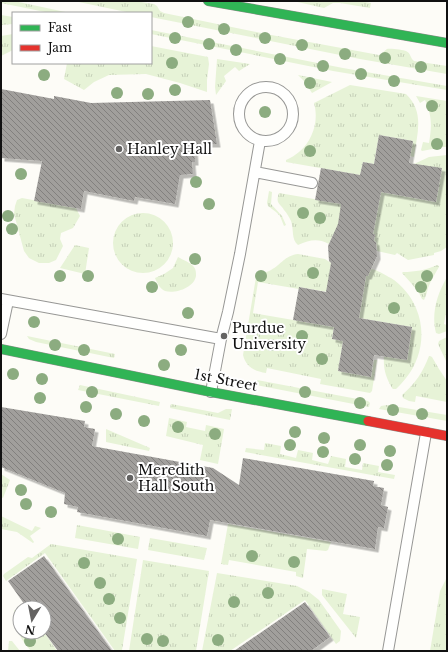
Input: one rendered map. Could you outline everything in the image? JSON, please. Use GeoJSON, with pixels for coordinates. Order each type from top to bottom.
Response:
{"type":"FeatureCollection","features":[{"type":"Feature","properties":{"kind":"street"},"geometry":{"type":"LineString","coordinates":[[208,1],[447,43]]}},
{"type":"Feature","properties":{"kind":"street","name":"1st Street"},"geometry":{"type":"LineString","coordinates":[[1,349],[211,392],[447,436]]}},
{"type":"Feature","properties":{"kind":"lane"},"geometry":{"type":"LineString","coordinates":[[265,11],[267,1]]}},
{"type":"Feature","properties":{"kind":"lane"},"geometry":{"type":"LineString","coordinates":[[268,87],[278,90],[285,95],[293,110],[293,119],[285,134],[278,139],[260,141],[252,138],[245,132],[240,124],[238,115],[244,97],[251,91],[268,87]]}},
{"type":"Feature","properties":{"kind":"lane"},"geometry":{"type":"LineString","coordinates":[[211,392],[221,339],[228,312],[260,141]]}},
{"type":"Feature","properties":{"kind":"lane"},"geometry":{"type":"LineString","coordinates":[[255,172],[312,183]]}},
{"type":"Feature","properties":{"kind":"lane"},"geometry":{"type":"LineString","coordinates":[[1,334],[4,300],[221,339]]}},
{"type":"Feature","properties":{"kind":"lane"},"geometry":{"type":"LineString","coordinates":[[388,651],[426,433]]}},
{"type":"Feature","properties":{"kind":"green space"},"geometry":{"type":"Polygon","coordinates":[[[1,1],[14,1],[65,12],[45,12],[1,3],[1,1]]]}},
{"type":"Feature","properties":{"kind":"green space"},"geometry":{"type":"Polygon","coordinates":[[[74,1],[135,1],[154,4],[164,13],[379,55],[387,49],[403,50],[409,53],[414,61],[447,66],[447,74],[360,59],[152,17],[152,12],[126,12],[74,1]]]}},
{"type":"Feature","properties":{"kind":"green space"},"geometry":{"type":"Polygon","coordinates":[[[293,1],[360,1],[371,3],[370,8],[333,3],[324,8],[293,1]]]}},
{"type":"Feature","properties":{"kind":"green space"},"geometry":{"type":"Polygon","coordinates":[[[1,15],[12,17],[12,24],[1,25],[1,15]]]}},
{"type":"Feature","properties":{"kind":"green space"},"geometry":{"type":"Polygon","coordinates":[[[152,30],[343,68],[447,86],[447,90],[333,71],[152,34],[152,30]]]}},
{"type":"Feature","properties":{"kind":"green space"},"geometry":{"type":"Polygon","coordinates":[[[12,34],[12,50],[1,56],[1,36],[12,34]]]}},
{"type":"Feature","properties":{"kind":"green space"},"geometry":{"type":"Polygon","coordinates":[[[152,46],[208,57],[209,64],[207,92],[146,74],[109,75],[94,82],[84,90],[64,79],[67,64],[152,64],[152,46]]]}},
{"type":"Feature","properties":{"kind":"green space"},"geometry":{"type":"Polygon","coordinates":[[[217,59],[250,64],[239,71],[235,67],[224,76],[226,81],[216,95],[215,87],[217,59]]]}},
{"type":"Feature","properties":{"kind":"green space"},"geometry":{"type":"Polygon","coordinates":[[[298,75],[332,82],[312,93],[298,75]]]}},
{"type":"Feature","properties":{"kind":"green space"},"geometry":{"type":"Polygon","coordinates":[[[350,85],[406,94],[416,108],[418,116],[418,132],[414,157],[410,156],[413,141],[379,135],[374,164],[363,162],[360,175],[286,162],[286,160],[304,147],[314,130],[316,117],[314,103],[350,85]]]}},
{"type":"Feature","properties":{"kind":"green space"},"geometry":{"type":"Polygon","coordinates":[[[416,96],[447,101],[447,147],[421,150],[423,142],[429,143],[431,121],[425,100],[420,103],[416,96]]]}},
{"type":"Feature","properties":{"kind":"green space"},"geometry":{"type":"Polygon","coordinates":[[[447,155],[447,247],[434,253],[434,255],[408,260],[397,253],[395,255],[377,251],[376,242],[374,241],[375,234],[373,234],[381,192],[436,202],[442,169],[414,164],[429,157],[447,155]]]}},
{"type":"Feature","properties":{"kind":"green space"},"geometry":{"type":"Polygon","coordinates":[[[269,191],[272,192],[271,204],[282,216],[286,225],[284,226],[280,216],[268,206],[269,191]]]}},
{"type":"Feature","properties":{"kind":"green space"},"geometry":{"type":"Polygon","coordinates":[[[279,193],[343,204],[336,235],[333,235],[329,244],[317,240],[298,245],[296,243],[294,240],[291,221],[278,202],[279,193]]]}},
{"type":"Feature","properties":{"kind":"green space"},"geometry":{"type":"Polygon","coordinates":[[[22,198],[76,208],[80,216],[73,228],[61,233],[60,239],[63,246],[56,260],[49,263],[39,263],[29,258],[24,251],[14,214],[17,200],[22,198]]]}},
{"type":"Feature","properties":{"kind":"green space"},"geometry":{"type":"Polygon","coordinates":[[[143,213],[159,218],[164,222],[168,227],[173,243],[168,259],[164,264],[159,268],[143,273],[127,268],[122,264],[118,259],[113,243],[118,227],[122,222],[127,218],[143,213]]]}},
{"type":"Feature","properties":{"kind":"green space"},"geometry":{"type":"Polygon","coordinates":[[[75,245],[89,248],[85,274],[60,268],[75,245]]]}},
{"type":"Feature","properties":{"kind":"green space"},"geometry":{"type":"Polygon","coordinates":[[[298,254],[325,259],[331,263],[330,270],[332,270],[328,292],[258,282],[253,313],[334,327],[332,339],[343,341],[338,371],[371,377],[374,360],[377,360],[372,391],[370,393],[320,384],[321,379],[267,368],[266,373],[254,370],[246,363],[243,355],[256,277],[259,274],[275,268],[289,256],[298,254]]]}},
{"type":"Feature","properties":{"kind":"green space"},"geometry":{"type":"Polygon","coordinates":[[[178,257],[194,267],[196,270],[195,280],[188,287],[179,291],[165,291],[160,287],[155,278],[173,268],[178,257]]]}},
{"type":"Feature","properties":{"kind":"green space"},"geometry":{"type":"Polygon","coordinates":[[[437,265],[439,267],[430,282],[424,300],[402,273],[412,272],[437,265]]]}},
{"type":"Feature","properties":{"kind":"green space"},"geometry":{"type":"Polygon","coordinates":[[[369,269],[380,272],[399,284],[412,299],[419,317],[421,326],[421,344],[419,353],[411,370],[396,389],[392,388],[387,376],[384,365],[384,356],[407,360],[412,327],[359,318],[366,276],[369,269]]]}},
{"type":"Feature","properties":{"kind":"green space"},"geometry":{"type":"Polygon","coordinates":[[[447,277],[447,308],[444,324],[447,325],[447,331],[439,334],[436,333],[434,319],[435,311],[440,290],[447,277]]]}},
{"type":"Feature","properties":{"kind":"green space"},"geometry":{"type":"Polygon","coordinates":[[[27,336],[115,354],[114,358],[36,342],[29,339],[27,336]]]}},
{"type":"Feature","properties":{"kind":"green space"},"geometry":{"type":"Polygon","coordinates":[[[447,337],[447,363],[438,344],[439,341],[447,337]]]}},
{"type":"Feature","properties":{"kind":"green space"},"geometry":{"type":"Polygon","coordinates":[[[429,356],[432,357],[447,381],[447,402],[416,396],[415,402],[403,398],[402,395],[411,387],[418,377],[429,356]]]}},
{"type":"Feature","properties":{"kind":"green space"},"geometry":{"type":"Polygon","coordinates":[[[257,380],[368,401],[370,403],[369,407],[256,385],[257,380]]]}},
{"type":"Feature","properties":{"kind":"green space"},"geometry":{"type":"Polygon","coordinates":[[[80,385],[160,402],[159,406],[78,390],[80,385]]]}},
{"type":"Feature","properties":{"kind":"green space"},"geometry":{"type":"Polygon","coordinates":[[[171,404],[218,413],[226,409],[232,409],[230,420],[170,408],[171,404]]]}},
{"type":"Feature","properties":{"kind":"green space"},"geometry":{"type":"Polygon","coordinates":[[[387,405],[447,415],[447,421],[379,409],[381,406],[387,405]]]}},
{"type":"Feature","properties":{"kind":"green space"},"geometry":{"type":"Polygon","coordinates":[[[169,418],[187,422],[186,427],[205,431],[206,425],[224,429],[218,464],[200,460],[203,445],[166,436],[169,418]]]}},
{"type":"Feature","properties":{"kind":"green space"},"geometry":{"type":"Polygon","coordinates":[[[106,429],[150,448],[149,451],[106,442],[106,429]]]}},
{"type":"Feature","properties":{"kind":"green space"},"geometry":{"type":"Polygon","coordinates":[[[265,443],[281,446],[280,454],[296,458],[298,450],[313,453],[312,460],[328,464],[331,456],[346,459],[345,467],[362,470],[363,463],[379,466],[378,472],[395,475],[394,479],[245,452],[246,448],[264,450],[265,443]]]}},
{"type":"Feature","properties":{"kind":"green space"},"geometry":{"type":"Polygon","coordinates":[[[1,474],[10,480],[3,498],[1,497],[1,474]]]}},
{"type":"Feature","properties":{"kind":"green space"},"geometry":{"type":"Polygon","coordinates":[[[1,516],[32,531],[35,526],[41,528],[30,536],[34,542],[33,543],[17,532],[1,529],[1,516]]]}},
{"type":"Feature","properties":{"kind":"green space"},"geometry":{"type":"Polygon","coordinates":[[[228,524],[331,542],[328,550],[326,551],[307,549],[303,578],[296,576],[296,572],[229,560],[228,565],[221,564],[228,524]]]}},
{"type":"Feature","properties":{"kind":"green space"},"geometry":{"type":"Polygon","coordinates":[[[77,525],[140,537],[138,549],[75,538],[77,525]]]}},
{"type":"Feature","properties":{"kind":"green space"},"geometry":{"type":"Polygon","coordinates":[[[150,538],[207,548],[204,560],[148,550],[150,538]]]}},
{"type":"Feature","properties":{"kind":"green space"},"geometry":{"type":"Polygon","coordinates":[[[51,544],[137,559],[121,651],[115,651],[45,553],[6,581],[3,576],[4,574],[28,557],[32,558],[51,544]]]}},
{"type":"Feature","properties":{"kind":"green space"},"geometry":{"type":"Polygon","coordinates":[[[143,560],[209,571],[196,651],[129,651],[143,560]]]}},
{"type":"Feature","properties":{"kind":"green space"},"geometry":{"type":"Polygon","coordinates":[[[217,573],[297,586],[309,592],[319,600],[341,631],[340,641],[336,644],[305,600],[230,651],[202,651],[217,573]]]}},
{"type":"Feature","properties":{"kind":"green space"},"geometry":{"type":"Polygon","coordinates":[[[447,577],[447,651],[430,651],[440,591],[447,577]]]}},
{"type":"Feature","properties":{"kind":"green space"},"geometry":{"type":"Polygon","coordinates":[[[322,589],[347,594],[343,614],[360,617],[356,638],[322,595],[322,589]]]}},
{"type":"Feature","properties":{"kind":"green space"},"geometry":{"type":"Polygon","coordinates":[[[49,640],[57,651],[31,651],[23,641],[49,640]]]}},
{"type":"Feature","properties":{"kind":"green space"},"geometry":{"type":"Polygon","coordinates":[[[9,641],[12,641],[20,651],[8,651],[9,641]]]}},
{"type":"Feature","properties":{"kind":"building","name":"Hanley Hall"},"geometry":{"type":"Polygon","coordinates":[[[1,89],[54,99],[54,96],[91,103],[210,100],[217,144],[194,144],[195,162],[192,162],[193,174],[180,175],[175,204],[135,197],[134,201],[84,191],[81,209],[34,201],[42,161],[1,158],[1,89]]]}},
{"type":"Feature","properties":{"kind":"building"},"geometry":{"type":"Polygon","coordinates":[[[379,135],[413,141],[409,163],[442,168],[436,202],[381,192],[373,234],[375,234],[374,241],[376,242],[377,256],[368,276],[366,276],[359,318],[412,327],[407,360],[374,355],[371,377],[338,371],[343,341],[332,339],[334,327],[293,320],[299,287],[326,292],[331,263],[329,261],[328,246],[338,224],[341,204],[315,200],[321,168],[360,175],[363,162],[374,164],[379,135]]]}},
{"type":"Feature","properties":{"kind":"building","name":"Meredith Hall South"},"geometry":{"type":"Polygon","coordinates":[[[1,407],[85,421],[84,427],[95,429],[92,446],[213,468],[239,485],[243,458],[374,481],[373,486],[384,488],[381,505],[388,507],[384,528],[378,527],[375,549],[210,520],[207,536],[77,512],[78,507],[64,504],[65,493],[1,467],[1,407]]]}},
{"type":"Feature","properties":{"kind":"building"},"geometry":{"type":"Polygon","coordinates":[[[44,556],[112,651],[58,651],[50,640],[52,640],[52,600],[21,600],[8,581],[44,556]]]}},
{"type":"Feature","properties":{"kind":"building"},"geometry":{"type":"Polygon","coordinates":[[[305,602],[330,637],[311,651],[234,651],[305,602]]]}},
{"type":"Feature","properties":{"kind":"traffic: fast"},"geometry":{"type":"LineString","coordinates":[[208,1],[447,43]]}},
{"type":"Feature","properties":{"kind":"traffic: fast"},"geometry":{"type":"LineString","coordinates":[[1,349],[211,392],[368,421]]}},
{"type":"Feature","properties":{"kind":"traffic: jam"},"geometry":{"type":"LineString","coordinates":[[368,421],[447,436]]}},
{"type":"Feature","properties":{"kind":"place","name":"Hanley Hall"},"geometry":{"type":"Point","coordinates":[119,149]}},
{"type":"Feature","properties":{"kind":"place","name":"Purdue University"},"geometry":{"type":"Point","coordinates":[224,336]}},
{"type":"Feature","properties":{"kind":"place","name":"Meredith Hall South"},"geometry":{"type":"Point","coordinates":[130,478]}}]}
